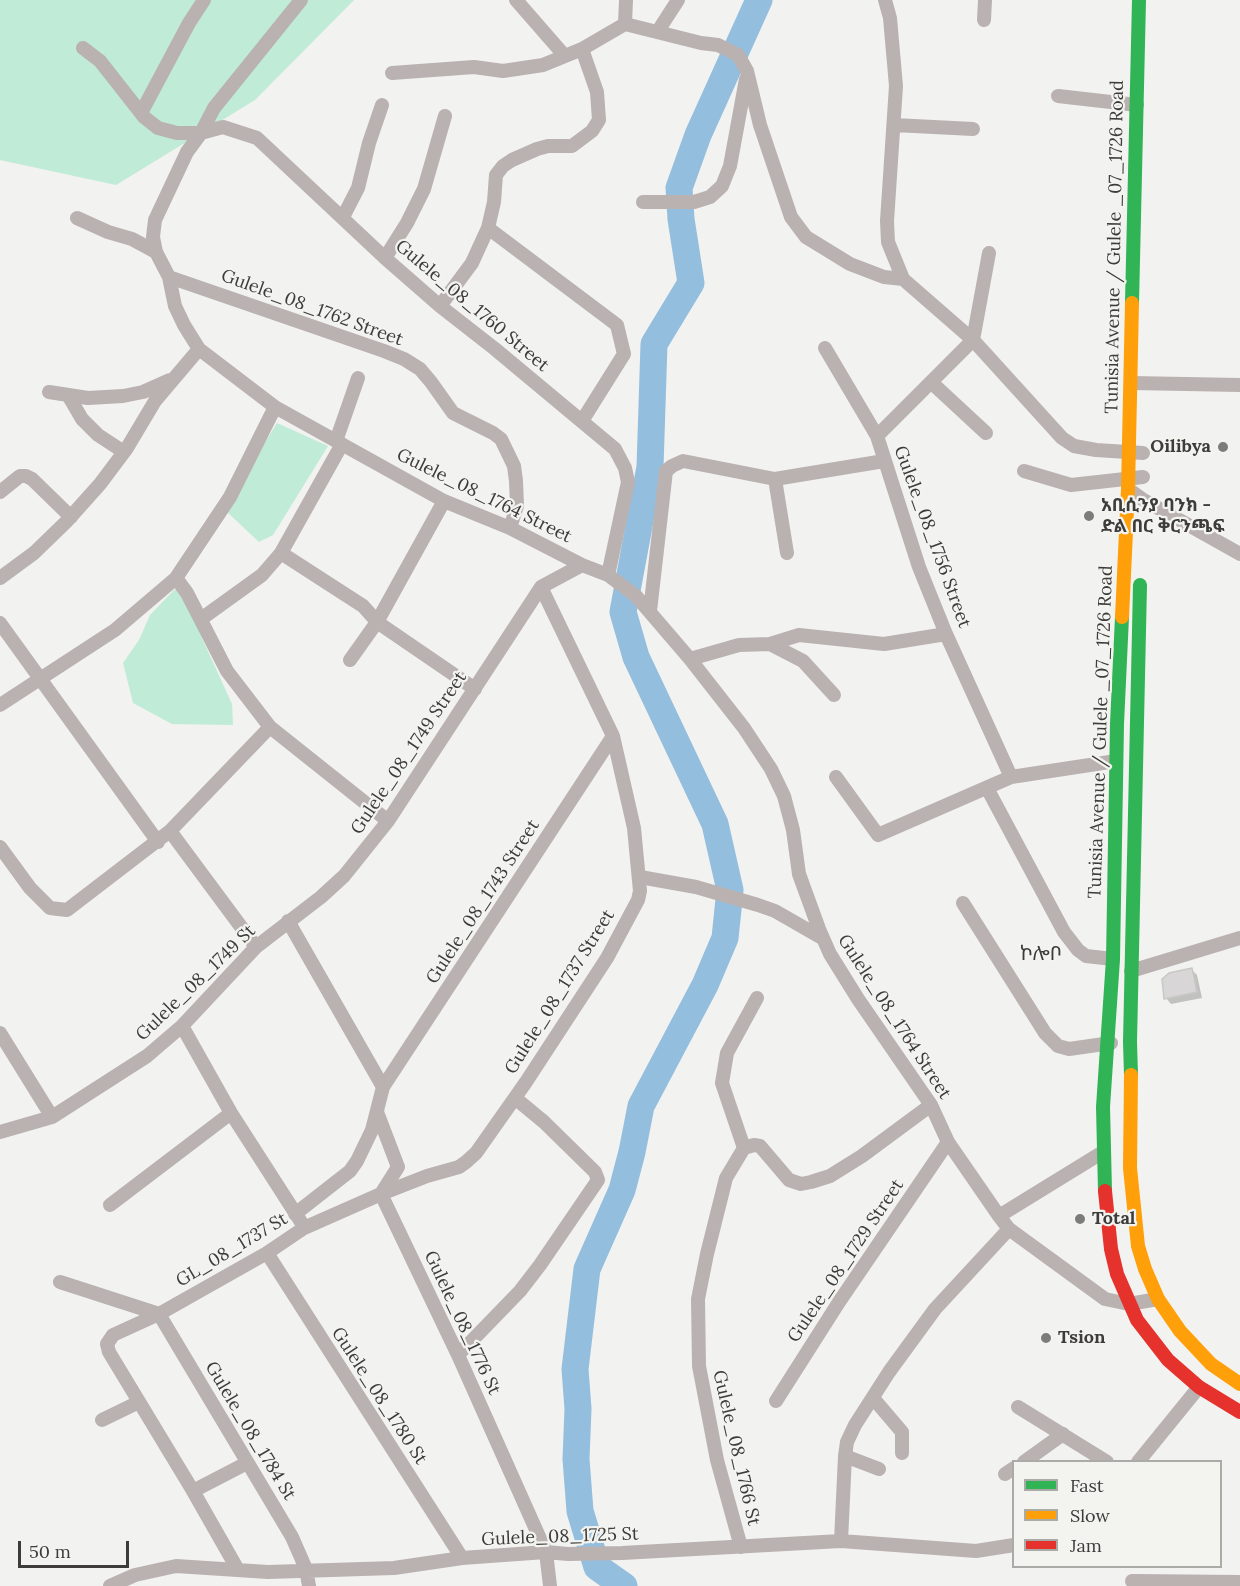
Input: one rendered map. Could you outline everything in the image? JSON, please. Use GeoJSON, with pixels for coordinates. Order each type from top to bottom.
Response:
{"type":"FeatureCollection","features":[{"type":"Feature","properties":{"kind":"highway","name":"Tunisia Avenue / Gulele _07_1726 Road"},"geometry":{"type":"LineString","coordinates":[[1139,0],[1137,105],[1140,386]]}},
{"type":"Feature","properties":{"kind":"highway","name":"Tunisia Avenue / Gulele _07_1726 Road"},"geometry":{"type":"LineString","coordinates":[[1141,505],[1143,477],[1136,453],[1145,343],[1152,0]]}},
{"type":"Feature","properties":{"kind":"highway","name":"Tunisia Avenue / Gulele _07_1726 Road"},"geometry":{"type":"LineString","coordinates":[[1143,436],[1128,484],[1116,761],[1113,959],[1103,1107],[1108,1233],[1117,1274],[1129,1304],[1148,1336],[1168,1360],[1199,1387],[1240,1412]]}},
{"type":"Feature","properties":{"kind":"highway","name":"Tunisia Avenue / Gulele _07_1726 Road"},"geometry":{"type":"LineString","coordinates":[[1140,570],[1130,1042],[1132,1090],[1130,1168],[1135,1223],[1141,1257],[1158,1299],[1180,1331],[1196,1349],[1211,1364],[1240,1384]]}},
{"type":"Feature","properties":{"kind":"street"},"geometry":{"type":"LineString","coordinates":[[141,113],[189,23],[204,0]]}},
{"type":"Feature","properties":{"kind":"street"},"geometry":{"type":"LineString","coordinates":[[0,578],[34,553],[71,517],[100,484],[124,452],[155,401],[199,349],[175,306],[169,277],[156,252],[153,237],[155,220],[187,152],[201,133],[214,108],[301,0]]}},
{"type":"Feature","properties":{"kind":"street"},"geometry":{"type":"LineString","coordinates":[[516,0],[564,56]]}},
{"type":"Feature","properties":{"kind":"street"},"geometry":{"type":"LineString","coordinates":[[625,24],[626,0]]}},
{"type":"Feature","properties":{"kind":"street"},"geometry":{"type":"LineString","coordinates":[[658,31],[678,0]]}},
{"type":"Feature","properties":{"kind":"street"},"geometry":{"type":"LineString","coordinates":[[885,0],[890,18],[895,76],[887,221],[888,242],[903,279],[973,340],[1062,438],[1074,446],[1136,453]]}},
{"type":"Feature","properties":{"kind":"street"},"geometry":{"type":"LineString","coordinates":[[984,20],[985,0]]}},
{"type":"Feature","properties":{"kind":"street"},"geometry":{"type":"LineString","coordinates":[[392,73],[474,68],[503,71],[543,65],[582,49],[625,24],[718,45],[738,55],[747,71],[760,125],[791,217],[798,228],[806,237],[850,264],[884,277],[903,279]]}},
{"type":"Feature","properties":{"kind":"street","name":"Gulele_08_1760 Street"},"geometry":{"type":"LineString","coordinates":[[83,48],[100,62],[141,113],[158,128],[177,133],[201,133],[223,127],[257,138],[385,258],[440,306],[615,449],[625,468],[628,482],[608,575]]}},
{"type":"Feature","properties":{"kind":"street"},"geometry":{"type":"LineString","coordinates":[[440,306],[472,263],[488,228],[494,202],[496,175],[503,166],[512,159],[537,149],[548,146],[572,146],[592,131],[599,120],[597,92],[582,49]]}},
{"type":"Feature","properties":{"kind":"street"},"geometry":{"type":"LineString","coordinates":[[643,202],[694,202],[710,197],[722,186],[730,166],[747,71]]}},
{"type":"Feature","properties":{"kind":"street"},"geometry":{"type":"LineString","coordinates":[[1058,96],[1137,105]]}},
{"type":"Feature","properties":{"kind":"street"},"geometry":{"type":"LineString","coordinates":[[343,217],[358,188],[369,143],[382,105]]}},
{"type":"Feature","properties":{"kind":"street"},"geometry":{"type":"LineString","coordinates":[[385,258],[407,223],[424,189],[445,116]]}},
{"type":"Feature","properties":{"kind":"street"},"geometry":{"type":"LineString","coordinates":[[894,125],[973,129]]}},
{"type":"Feature","properties":{"kind":"street"},"geometry":{"type":"LineString","coordinates":[[77,218],[108,232],[132,239],[156,252]]}},
{"type":"Feature","properties":{"kind":"street"},"geometry":{"type":"LineString","coordinates":[[488,228],[617,325],[624,354],[582,421]]}},
{"type":"Feature","properties":{"kind":"street"},"geometry":{"type":"LineString","coordinates":[[877,436],[973,340],[989,252]]}},
{"type":"Feature","properties":{"kind":"street","name":"Gulele_08_1762 Street"},"geometry":{"type":"LineString","coordinates":[[169,277],[384,351],[420,369],[453,413],[501,439],[514,466],[516,481],[517,506],[510,528]]}},
{"type":"Feature","properties":{"kind":"street","name":"Gulele_08_1756 Street"},"geometry":{"type":"LineString","coordinates":[[825,348],[877,436],[919,567],[946,634],[1011,777]]}},
{"type":"Feature","properties":{"kind":"street","name":"Gulele_08_1764 Street"},"geometry":{"type":"LineString","coordinates":[[199,349],[275,407],[444,501],[510,528],[582,565],[608,575],[636,596],[690,658],[759,748],[784,796],[793,830],[799,874],[830,954],[931,1105],[948,1142],[999,1216],[1009,1229],[1105,1299],[1129,1304]]}},
{"type":"Feature","properties":{"kind":"street"},"geometry":{"type":"LineString","coordinates":[[50,392],[88,398],[123,396],[143,392],[175,378]]}},
{"type":"Feature","properties":{"kind":"street"},"geometry":{"type":"LineString","coordinates":[[201,619],[262,575],[281,553],[339,443],[358,378]]}},
{"type":"Feature","properties":{"kind":"street"},"geometry":{"type":"LineString","coordinates":[[932,382],[986,433]]}},
{"type":"Feature","properties":{"kind":"street"},"geometry":{"type":"LineString","coordinates":[[1140,386],[1240,385]]}},
{"type":"Feature","properties":{"kind":"street"},"geometry":{"type":"LineString","coordinates":[[68,395],[82,418],[98,435],[124,452]]}},
{"type":"Feature","properties":{"kind":"street"},"geometry":{"type":"LineString","coordinates":[[0,705],[115,630],[176,578],[230,497],[275,407]]}},
{"type":"Feature","properties":{"kind":"street"},"geometry":{"type":"LineString","coordinates":[[650,611],[666,471],[683,461],[775,479],[884,461]]}},
{"type":"Feature","properties":{"kind":"street"},"geometry":{"type":"LineString","coordinates":[[1024,471],[1071,485],[1128,484],[1143,477]]}},
{"type":"Feature","properties":{"kind":"street"},"geometry":{"type":"LineString","coordinates":[[0,492],[20,476],[26,476],[32,479],[71,517]]}},
{"type":"Feature","properties":{"kind":"street"},"geometry":{"type":"LineString","coordinates":[[775,479],[787,553]]}},
{"type":"Feature","properties":{"kind":"street"},"geometry":{"type":"LineString","coordinates":[[1128,484],[1141,505],[1240,554]]}},
{"type":"Feature","properties":{"kind":"street"},"geometry":{"type":"LineString","coordinates":[[351,660],[377,622],[444,501]]}},
{"type":"Feature","properties":{"kind":"street"},"geometry":{"type":"LineString","coordinates":[[281,553],[363,606],[377,622],[475,689]]}},
{"type":"Feature","properties":{"kind":"street"},"geometry":{"type":"LineString","coordinates":[[541,587],[582,565]]}},
{"type":"Feature","properties":{"kind":"street"},"geometry":{"type":"LineString","coordinates":[[176,578],[187,593],[227,671],[270,727],[388,821]]}},
{"type":"Feature","properties":{"kind":"street","name":"Gulele_08_1749 Street"},"geometry":{"type":"LineString","coordinates":[[288,921],[344,876],[388,821],[541,587]]}},
{"type":"Feature","properties":{"kind":"street","name":"Gulele_08_1737 Street"},"geometry":{"type":"LineString","coordinates":[[381,1194],[427,1176],[459,1167],[476,1153],[607,958],[638,900],[640,877],[634,828],[614,736],[541,587]]}},
{"type":"Feature","properties":{"kind":"street"},"geometry":{"type":"LineString","coordinates":[[0,623],[158,842]]}},
{"type":"Feature","properties":{"kind":"street"},"geometry":{"type":"LineString","coordinates":[[690,658],[740,645],[770,644],[800,635],[884,644],[946,634]]}},
{"type":"Feature","properties":{"kind":"street"},"geometry":{"type":"LineString","coordinates":[[770,644],[803,661],[834,695]]}},
{"type":"Feature","properties":{"kind":"street"},"geometry":{"type":"LineString","coordinates":[[0,847],[30,888],[50,908],[67,910],[158,842],[270,727]]}},
{"type":"Feature","properties":{"kind":"street","name":"Gulele_08_1743 Street"},"geometry":{"type":"LineString","coordinates":[[296,1214],[350,1171],[364,1149],[383,1087],[614,736]]}},
{"type":"Feature","properties":{"kind":"street"},"geometry":{"type":"LineString","coordinates":[[836,777],[878,835],[1011,777],[1116,761]]}},
{"type":"Feature","properties":{"kind":"street"},"geometry":{"type":"LineString","coordinates":[[987,788],[1064,932],[1078,950],[1086,956],[1113,959]]}},
{"type":"Feature","properties":{"kind":"street"},"geometry":{"type":"LineString","coordinates":[[170,831],[256,947]]}},
{"type":"Feature","properties":{"kind":"street"},"geometry":{"type":"LineString","coordinates":[[640,877],[696,887],[758,905],[775,911],[822,938]]}},
{"type":"Feature","properties":{"kind":"street"},"geometry":{"type":"LineString","coordinates":[[963,903],[1051,1040],[1058,1046],[1069,1049],[1108,1042],[1130,1042]]}},
{"type":"Feature","properties":{"kind":"street"},"geometry":{"type":"LineString","coordinates":[[288,921],[383,1087]]}},
{"type":"Feature","properties":{"kind":"street","name":"Gulele_08_1749 St"},"geometry":{"type":"LineString","coordinates":[[0,1132],[52,1117],[147,1056],[182,1026],[256,947],[288,921]]}},
{"type":"Feature","properties":{"kind":"street"},"geometry":{"type":"LineString","coordinates":[[1131,971],[1240,938]]}},
{"type":"Feature","properties":{"kind":"street"},"geometry":{"type":"LineString","coordinates":[[757,998],[727,1053],[722,1083],[744,1148],[760,1146],[789,1180],[801,1184],[830,1176],[862,1156],[931,1105]]}},
{"type":"Feature","properties":{"kind":"street"},"geometry":{"type":"LineString","coordinates":[[182,1026],[231,1113],[304,1228]]}},
{"type":"Feature","properties":{"kind":"street"},"geometry":{"type":"LineString","coordinates":[[0,1033],[52,1117]]}},
{"type":"Feature","properties":{"kind":"street"},"geometry":{"type":"LineString","coordinates":[[458,1355],[520,1291],[598,1180],[595,1172],[544,1122],[515,1098]]}},
{"type":"Feature","properties":{"kind":"street"},"geometry":{"type":"LineString","coordinates":[[377,1112],[398,1167],[381,1194]]}},
{"type":"Feature","properties":{"kind":"street"},"geometry":{"type":"LineString","coordinates":[[110,1205],[231,1113]]}},
{"type":"Feature","properties":{"kind":"street","name":"Gulele_08_1729 Street"},"geometry":{"type":"LineString","coordinates":[[776,1401],[839,1302],[948,1142]]}},
{"type":"Feature","properties":{"kind":"street","name":"Gulele_08_1766 St"},"geometry":{"type":"LineString","coordinates":[[741,1547],[717,1460],[699,1366],[698,1299],[726,1178],[744,1148]]}},
{"type":"Feature","properties":{"kind":"street"},"geometry":{"type":"LineString","coordinates":[[999,1216],[1103,1152]]}},
{"type":"Feature","properties":{"kind":"street","name":"GL_08_1737 St"},"geometry":{"type":"LineString","coordinates":[[139,1402],[109,1352],[107,1344],[113,1335],[159,1314],[267,1253],[304,1228],[381,1194]]}},
{"type":"Feature","properties":{"kind":"street","name":"Gulele_08_1776 St"},"geometry":{"type":"LineString","coordinates":[[381,1194],[458,1355],[546,1552],[550,1586]]}},
{"type":"Feature","properties":{"kind":"street"},"geometry":{"type":"LineString","coordinates":[[841,1541],[845,1456],[847,1442],[855,1425],[935,1309],[1009,1229]]}},
{"type":"Feature","properties":{"kind":"street","name":"Gulele_08_1780 St"},"geometry":{"type":"LineString","coordinates":[[267,1253],[462,1558]]}},
{"type":"Feature","properties":{"kind":"street"},"geometry":{"type":"LineString","coordinates":[[60,1282],[159,1314]]}},
{"type":"Feature","properties":{"kind":"street"},"geometry":{"type":"LineString","coordinates":[[1129,1304],[1158,1299]]}},
{"type":"Feature","properties":{"kind":"street","name":"Gulele_08_1784 St"},"geometry":{"type":"LineString","coordinates":[[159,1314],[292,1536],[306,1569],[309,1586]]}},
{"type":"Feature","properties":{"kind":"street"},"geometry":{"type":"LineString","coordinates":[[1139,1460],[1199,1387]]}},
{"type":"Feature","properties":{"kind":"street"},"geometry":{"type":"LineString","coordinates":[[873,1398],[902,1432],[902,1453]]}},
{"type":"Feature","properties":{"kind":"street"},"geometry":{"type":"LineString","coordinates":[[102,1420],[139,1402],[237,1570]]}},
{"type":"Feature","properties":{"kind":"street"},"geometry":{"type":"LineString","coordinates":[[1018,1407],[1105,1460]]}},
{"type":"Feature","properties":{"kind":"street"},"geometry":{"type":"LineString","coordinates":[[1025,1460],[1063,1434]]}},
{"type":"Feature","properties":{"kind":"street"},"geometry":{"type":"LineString","coordinates":[[845,1456],[879,1469]]}},
{"type":"Feature","properties":{"kind":"street"},"geometry":{"type":"LineString","coordinates":[[193,1491],[247,1463]]}},
{"type":"Feature","properties":{"kind":"street","name":"Gulele_08_1725 St"},"geometry":{"type":"LineString","coordinates":[[110,1586],[135,1575],[176,1566],[268,1572],[394,1568],[462,1558],[546,1552],[622,1554],[841,1541],[976,1551],[1012,1545]]}},
{"type":"Feature","properties":{"kind":"street"},"geometry":{"type":"LineString","coordinates":[[1132,1578],[1240,1582]]}},
{"type":"Feature","properties":{"kind":"green space"},"geometry":{"type":"Polygon","coordinates":[[[0,0],[354,0],[255,100],[116,185],[0,160],[0,0]]]}},
{"type":"Feature","properties":{"kind":"green space"},"geometry":{"type":"Polygon","coordinates":[[[277,423],[328,446],[273,535],[259,542],[224,509],[277,423]]]}},
{"type":"Feature","properties":{"kind":"green space"},"geometry":{"type":"Polygon","coordinates":[[[174,590],[180,590],[232,704],[233,725],[172,724],[133,703],[123,663],[139,640],[150,615],[174,590]]]}},
{"type":"Feature","properties":{"kind":"building"},"geometry":{"type":"Polygon","coordinates":[[[1192,968],[1197,992],[1164,999],[1162,979],[1169,973],[1192,968]]]}},
{"type":"Feature","properties":{"kind":"waterway"},"geometry":{"type":"LineString","coordinates":[[624,1586],[597,1567],[580,1511],[576,1459],[578,1409],[575,1369],[587,1269],[622,1190],[641,1106],[705,985],[725,938],[730,890],[715,824],[636,657],[623,612],[650,467],[654,344],[691,283],[681,219],[679,188],[698,135],[759,0]]}},
{"type":"Feature","properties":{"kind":"traffic: fast"},"geometry":{"type":"LineString","coordinates":[[1132,303],[1139,0]]}},
{"type":"Feature","properties":{"kind":"traffic: fast"},"geometry":{"type":"LineString","coordinates":[[1131,1075],[1140,585]]}},
{"type":"Feature","properties":{"kind":"traffic: fast"},"geometry":{"type":"LineString","coordinates":[[1105,1191],[1103,1107],[1113,959],[1117,724],[1122,617]]}},
{"type":"Feature","properties":{"kind":"traffic: slow"},"geometry":{"type":"LineString","coordinates":[[1122,617],[1128,489],[1132,303]]}},
{"type":"Feature","properties":{"kind":"traffic: slow"},"geometry":{"type":"LineString","coordinates":[[1131,1075],[1130,1168],[1138,1246],[1145,1269],[1158,1299],[1180,1331],[1211,1364],[1240,1384]]}},
{"type":"Feature","properties":{"kind":"traffic: jam"},"geometry":{"type":"LineString","coordinates":[[1105,1191],[1111,1249],[1117,1274],[1137,1320],[1168,1360],[1199,1387],[1240,1412]]}},
{"type":"Feature","properties":{"kind":"place","name":"Oilibya"},"geometry":{"type":"Point","coordinates":[1223,447]}},
{"type":"Feature","properties":{"kind":"place","name":"አቢሲንያ ባንክ - ድል በር ቅርንጫፍ"},"geometry":{"type":"Point","coordinates":[1089,516]}},
{"type":"Feature","properties":{"kind":"place","name":"Total"},"geometry":{"type":"Point","coordinates":[1080,1219]}},
{"type":"Feature","properties":{"kind":"place","name":"Tsion"},"geometry":{"type":"Point","coordinates":[1046,1338]}},
{"type":"Feature","properties":{"kind":"district","name":"ኮሎቦ"},"geometry":{"type":"Point","coordinates":[1041,954]}}]}
